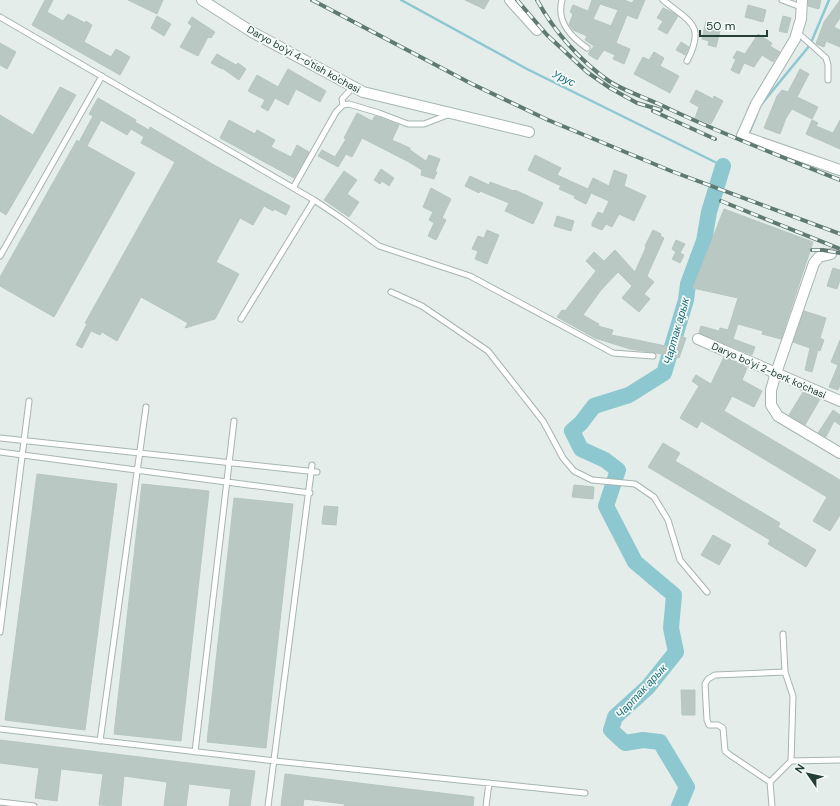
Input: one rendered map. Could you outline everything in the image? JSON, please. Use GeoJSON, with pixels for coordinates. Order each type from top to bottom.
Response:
{"type":"FeatureCollection","features":[{"type":"Feature","properties":{"kind":"street","name":"Daryo bo'yi 4-o'tish ko'chasi"},"geometry":{"type":"LineString","coordinates":[[202,0],[252,32],[363,92],[529,132]]}},
{"type":"Feature","properties":{"kind":"street"},"geometry":{"type":"LineString","coordinates":[[510,0],[537,30]]}},
{"type":"Feature","properties":{"kind":"street"},"geometry":{"type":"LineString","coordinates":[[801,3],[801,19],[797,32],[789,49],[756,104],[742,136],[840,170]]}},
{"type":"Feature","properties":{"kind":"street"},"geometry":{"type":"LineString","coordinates":[[831,254],[819,257],[814,263],[776,373],[771,390],[771,405],[778,416],[840,453]]}},
{"type":"Feature","properties":{"kind":"street","name":"Daryo bo'yi 2-berk ko'chasi"},"geometry":{"type":"LineString","coordinates":[[698,339],[840,401]]}},
{"type":"Feature","properties":{"kind":"lane"},"geometry":{"type":"LineString","coordinates":[[562,0],[560,15],[567,30],[574,38],[587,48]]}},
{"type":"Feature","properties":{"kind":"lane"},"geometry":{"type":"LineString","coordinates":[[663,0],[686,19],[693,26],[696,32],[694,48],[687,61]]}},
{"type":"Feature","properties":{"kind":"lane"},"geometry":{"type":"LineString","coordinates":[[782,0],[801,3]]}},
{"type":"Feature","properties":{"kind":"lane"},"geometry":{"type":"LineString","coordinates":[[0,17],[314,200],[379,246],[470,276],[613,353],[652,356]]}},
{"type":"Feature","properties":{"kind":"lane"},"geometry":{"type":"LineString","coordinates":[[797,32],[826,58],[828,65],[828,80]]}},
{"type":"Feature","properties":{"kind":"lane"},"geometry":{"type":"LineString","coordinates":[[0,256],[102,76]]}},
{"type":"Feature","properties":{"kind":"lane"},"geometry":{"type":"LineString","coordinates":[[343,105],[342,100],[353,86]]}},
{"type":"Feature","properties":{"kind":"lane"},"geometry":{"type":"LineString","coordinates":[[293,188],[336,112],[343,105],[349,104],[408,124],[424,124],[452,113]]}},
{"type":"Feature","properties":{"kind":"lane"},"geometry":{"type":"LineString","coordinates":[[241,319],[314,200]]}},
{"type":"Feature","properties":{"kind":"lane"},"geometry":{"type":"LineString","coordinates":[[391,292],[422,306],[488,351],[543,421],[564,458],[574,471],[592,480],[635,484],[654,497],[668,520],[680,560],[707,592]]}},
{"type":"Feature","properties":{"kind":"lane"},"geometry":{"type":"LineString","coordinates":[[0,632],[23,456],[28,401]]}},
{"type":"Feature","properties":{"kind":"lane"},"geometry":{"type":"LineString","coordinates":[[100,741],[146,407]]}},
{"type":"Feature","properties":{"kind":"lane"},"geometry":{"type":"LineString","coordinates":[[195,752],[234,421]]}},
{"type":"Feature","properties":{"kind":"lane"},"geometry":{"type":"LineString","coordinates":[[0,438],[317,472]]}},
{"type":"Feature","properties":{"kind":"lane"},"geometry":{"type":"LineString","coordinates":[[0,452],[310,493]]}},
{"type":"Feature","properties":{"kind":"lane"},"geometry":{"type":"LineString","coordinates":[[268,806],[310,493],[312,465]]}},
{"type":"Feature","properties":{"kind":"lane"},"geometry":{"type":"LineString","coordinates":[[772,806],[770,782],[791,761],[793,696],[785,672],[782,634]]}},
{"type":"Feature","properties":{"kind":"lane"},"geometry":{"type":"LineString","coordinates":[[770,782],[725,751],[723,728],[721,726],[708,724],[706,684],[708,679],[715,676],[785,672]]}},
{"type":"Feature","properties":{"kind":"lane"},"geometry":{"type":"LineString","coordinates":[[0,730],[275,761],[585,793]]}},
{"type":"Feature","properties":{"kind":"lane"},"geometry":{"type":"LineString","coordinates":[[791,761],[840,760]]}},
{"type":"Feature","properties":{"kind":"lane"},"geometry":{"type":"LineString","coordinates":[[486,806],[489,783]]}},
{"type":"Feature","properties":{"kind":"lane"},"geometry":{"type":"LineString","coordinates":[[0,802],[34,806]]}},
{"type":"Feature","properties":{"kind":"building"},"geometry":{"type":"Polygon","coordinates":[[[45,0],[53,0],[47,12],[63,21],[68,14],[92,25],[84,42],[111,57],[116,49],[130,57],[120,75],[32,25],[45,0]]]}},
{"type":"Feature","properties":{"kind":"building"},"geometry":{"type":"Polygon","coordinates":[[[128,0],[163,0],[157,14],[128,0]]]}},
{"type":"Feature","properties":{"kind":"building"},"geometry":{"type":"Polygon","coordinates":[[[465,0],[489,0],[484,9],[465,0]]]}},
{"type":"Feature","properties":{"kind":"building"},"geometry":{"type":"Polygon","coordinates":[[[592,0],[624,0],[632,3],[634,0],[645,0],[637,19],[627,15],[616,43],[630,49],[624,64],[613,59],[615,55],[604,50],[597,60],[588,54],[594,46],[585,40],[587,36],[573,30],[569,25],[573,14],[570,12],[573,5],[588,11],[592,0]],[[600,4],[593,19],[611,26],[618,10],[600,4]]]}},
{"type":"Feature","properties":{"kind":"building"},"geometry":{"type":"Polygon","coordinates":[[[808,0],[821,0],[819,9],[808,6],[808,0]]]}},
{"type":"Feature","properties":{"kind":"building"},"geometry":{"type":"Polygon","coordinates":[[[840,0],[840,18],[834,27],[840,30],[840,47],[826,41],[824,47],[816,44],[824,22],[840,0]]]}},
{"type":"Feature","properties":{"kind":"building"},"geometry":{"type":"Polygon","coordinates":[[[748,5],[766,10],[763,22],[745,17],[748,5]]]}},
{"type":"Feature","properties":{"kind":"building"},"geometry":{"type":"Polygon","coordinates":[[[663,8],[678,16],[667,34],[658,29],[663,21],[657,18],[663,8]]]}},
{"type":"Feature","properties":{"kind":"building"},"geometry":{"type":"Polygon","coordinates":[[[157,16],[171,24],[164,36],[151,28],[157,16]]]}},
{"type":"Feature","properties":{"kind":"building"},"geometry":{"type":"Polygon","coordinates":[[[783,16],[791,18],[787,33],[779,31],[783,16]]]}},
{"type":"Feature","properties":{"kind":"building"},"geometry":{"type":"Polygon","coordinates":[[[192,17],[215,32],[211,38],[208,37],[198,56],[180,47],[192,26],[188,23],[192,17]]]}},
{"type":"Feature","properties":{"kind":"building"},"geometry":{"type":"Polygon","coordinates":[[[706,21],[716,24],[715,29],[720,31],[716,47],[708,45],[709,41],[702,39],[706,21]]]}},
{"type":"Feature","properties":{"kind":"building"},"geometry":{"type":"Polygon","coordinates":[[[758,34],[772,43],[770,46],[780,52],[773,62],[762,55],[754,67],[744,63],[739,74],[731,70],[736,59],[733,58],[737,51],[745,54],[758,34]]]}},
{"type":"Feature","properties":{"kind":"building"},"geometry":{"type":"Polygon","coordinates":[[[681,42],[689,47],[685,55],[676,50],[681,42]]]}},
{"type":"Feature","properties":{"kind":"building"},"geometry":{"type":"Polygon","coordinates":[[[0,43],[16,52],[7,69],[0,65],[0,43]]]}},
{"type":"Feature","properties":{"kind":"building"},"geometry":{"type":"Polygon","coordinates":[[[654,52],[664,58],[660,66],[679,76],[670,93],[634,74],[643,57],[649,60],[654,52]]]}},
{"type":"Feature","properties":{"kind":"building"},"geometry":{"type":"Polygon","coordinates":[[[217,54],[236,65],[238,63],[246,69],[239,80],[222,68],[211,63],[217,54]]]}},
{"type":"Feature","properties":{"kind":"building"},"geometry":{"type":"Polygon","coordinates":[[[288,69],[326,91],[320,102],[296,89],[288,105],[275,98],[268,111],[261,107],[265,100],[248,91],[257,75],[278,87],[288,69]]]}},
{"type":"Feature","properties":{"kind":"building"},"geometry":{"type":"Polygon","coordinates":[[[800,69],[809,74],[797,97],[818,107],[812,119],[792,109],[786,118],[780,134],[764,128],[777,96],[782,90],[788,92],[800,69]]]}},
{"type":"Feature","properties":{"kind":"building"},"geometry":{"type":"Polygon","coordinates":[[[60,87],[76,95],[6,215],[0,211],[0,115],[33,135],[60,87]]]}},
{"type":"Feature","properties":{"kind":"building"},"geometry":{"type":"Polygon","coordinates":[[[696,90],[713,99],[714,96],[723,101],[711,124],[695,118],[699,107],[690,102],[696,90]]]}},
{"type":"Feature","properties":{"kind":"building"},"geometry":{"type":"Polygon","coordinates":[[[98,98],[136,120],[135,122],[149,130],[150,127],[214,165],[290,206],[286,215],[274,209],[273,211],[264,206],[253,225],[240,218],[216,262],[239,274],[215,319],[185,328],[188,323],[141,297],[117,341],[102,332],[100,335],[91,331],[82,348],[76,345],[87,324],[85,323],[175,162],[141,143],[144,137],[131,129],[127,135],[101,120],[87,146],[135,173],[54,317],[0,286],[0,277],[77,140],[79,142],[93,116],[89,114],[98,98]]]}},
{"type":"Feature","properties":{"kind":"building"},"geometry":{"type":"Polygon","coordinates":[[[357,113],[372,121],[375,116],[399,125],[392,140],[410,148],[410,150],[426,161],[429,155],[440,159],[434,179],[421,175],[422,170],[362,138],[352,157],[346,154],[338,167],[318,156],[322,150],[335,157],[346,139],[344,138],[357,113]]]}},
{"type":"Feature","properties":{"kind":"building"},"geometry":{"type":"Polygon","coordinates":[[[229,120],[255,134],[257,130],[275,140],[271,147],[291,157],[297,145],[309,152],[294,178],[220,138],[229,120]]]}},
{"type":"Feature","properties":{"kind":"building"},"geometry":{"type":"Polygon","coordinates":[[[812,120],[818,123],[816,126],[833,133],[840,120],[840,149],[806,134],[812,120]]]}},
{"type":"Feature","properties":{"kind":"building"},"geometry":{"type":"Polygon","coordinates":[[[535,155],[561,168],[557,175],[588,189],[593,178],[609,186],[614,170],[627,175],[624,186],[646,196],[634,221],[619,214],[612,227],[606,224],[602,230],[592,226],[598,212],[603,214],[609,201],[591,193],[586,204],[574,198],[575,196],[559,189],[561,186],[528,170],[535,155]]]}},
{"type":"Feature","properties":{"kind":"building"},"geometry":{"type":"Polygon","coordinates":[[[381,169],[394,178],[389,186],[382,181],[380,184],[374,180],[381,169]]]}},
{"type":"Feature","properties":{"kind":"building"},"geometry":{"type":"Polygon","coordinates":[[[344,171],[357,180],[347,194],[359,202],[349,217],[324,200],[344,171]]]}},
{"type":"Feature","properties":{"kind":"building"},"geometry":{"type":"Polygon","coordinates":[[[470,176],[489,185],[490,182],[514,191],[515,190],[543,203],[533,224],[505,211],[509,203],[480,191],[479,193],[465,186],[470,176]]]}},
{"type":"Feature","properties":{"kind":"building"},"geometry":{"type":"Polygon","coordinates":[[[431,188],[451,199],[442,218],[446,220],[436,240],[428,236],[434,223],[429,220],[433,212],[423,207],[431,188]]]}},
{"type":"Feature","properties":{"kind":"building"},"geometry":{"type":"Polygon","coordinates":[[[724,209],[813,242],[781,339],[762,334],[763,331],[738,324],[733,339],[755,347],[752,355],[699,333],[701,326],[719,331],[720,328],[728,330],[738,298],[693,288],[724,209]]]}},
{"type":"Feature","properties":{"kind":"building"},"geometry":{"type":"Polygon","coordinates":[[[557,216],[574,221],[571,231],[554,226],[557,216]]]}},
{"type":"Feature","properties":{"kind":"building"},"geometry":{"type":"Polygon","coordinates":[[[487,230],[499,235],[487,264],[475,259],[478,251],[472,249],[478,236],[484,238],[487,230]]]}},
{"type":"Feature","properties":{"kind":"building"},"geometry":{"type":"Polygon","coordinates":[[[653,230],[661,234],[660,236],[664,238],[647,276],[654,282],[644,294],[650,299],[639,312],[622,298],[632,286],[618,272],[601,290],[583,315],[599,324],[598,326],[613,330],[611,335],[675,348],[679,336],[686,338],[679,358],[630,349],[595,338],[557,317],[562,310],[565,311],[596,271],[586,261],[594,252],[604,261],[615,250],[635,272],[653,230]]]}},
{"type":"Feature","properties":{"kind":"building"},"geometry":{"type":"Polygon","coordinates":[[[676,240],[685,244],[680,253],[684,255],[680,263],[672,259],[676,252],[672,249],[676,240]]]}},
{"type":"Feature","properties":{"kind":"building"},"geometry":{"type":"Polygon","coordinates":[[[833,268],[840,270],[840,280],[837,289],[827,286],[833,268]]]}},
{"type":"Feature","properties":{"kind":"building"},"geometry":{"type":"Polygon","coordinates":[[[804,311],[826,318],[820,338],[824,340],[820,351],[818,350],[812,372],[805,370],[810,348],[793,342],[804,311]]]}},
{"type":"Feature","properties":{"kind":"building"},"geometry":{"type":"Polygon","coordinates":[[[840,340],[840,385],[838,390],[829,387],[838,365],[831,362],[840,340]]]}},
{"type":"Feature","properties":{"kind":"building"},"geometry":{"type":"Polygon","coordinates":[[[724,357],[747,368],[742,380],[762,391],[754,407],[732,396],[724,411],[840,480],[840,515],[830,531],[813,521],[827,497],[701,421],[697,428],[680,418],[699,386],[692,381],[696,375],[711,384],[724,357]]]}},
{"type":"Feature","properties":{"kind":"building"},"geometry":{"type":"Polygon","coordinates":[[[803,392],[820,399],[805,425],[789,415],[803,392]]]}},
{"type":"Feature","properties":{"kind":"building"},"geometry":{"type":"Polygon","coordinates":[[[833,410],[840,415],[840,425],[834,421],[826,437],[818,433],[833,410]]]}},
{"type":"Feature","properties":{"kind":"building"},"geometry":{"type":"Polygon","coordinates":[[[663,443],[680,453],[675,461],[780,523],[778,527],[816,550],[806,567],[768,544],[770,540],[648,467],[663,443]]]}},
{"type":"Feature","properties":{"kind":"building"},"geometry":{"type":"Polygon","coordinates":[[[37,474],[117,484],[85,730],[5,720],[37,474]]]}},
{"type":"Feature","properties":{"kind":"building"},"geometry":{"type":"Polygon","coordinates":[[[142,484],[209,491],[181,741],[114,734],[142,484]]]}},
{"type":"Feature","properties":{"kind":"building"},"geometry":{"type":"Polygon","coordinates":[[[574,485],[594,487],[593,499],[572,497],[574,485]]]}},
{"type":"Feature","properties":{"kind":"building"},"geometry":{"type":"Polygon","coordinates":[[[234,498],[293,504],[266,748],[207,742],[234,498]]]}},
{"type":"Feature","properties":{"kind":"building"},"geometry":{"type":"Polygon","coordinates":[[[324,506],[338,507],[336,525],[322,524],[324,506]]]}},
{"type":"Feature","properties":{"kind":"building"},"geometry":{"type":"Polygon","coordinates":[[[713,535],[731,545],[719,565],[701,555],[713,535]]]}},
{"type":"Feature","properties":{"kind":"building"},"geometry":{"type":"Polygon","coordinates":[[[681,690],[695,690],[695,715],[682,715],[681,690]]]}},
{"type":"Feature","properties":{"kind":"building"},"geometry":{"type":"Polygon","coordinates":[[[0,740],[255,771],[250,806],[229,806],[231,789],[189,784],[186,806],[164,806],[167,782],[124,776],[121,806],[99,805],[103,774],[61,769],[57,801],[35,798],[39,768],[0,763],[0,740]]]}},
{"type":"Feature","properties":{"kind":"building"},"geometry":{"type":"Polygon","coordinates":[[[285,774],[474,797],[473,806],[344,806],[345,804],[304,799],[303,806],[281,806],[285,774]]]}},
{"type":"Feature","properties":{"kind":"waterway","name":"Урус"},"geometry":{"type":"LineString","coordinates":[[401,0],[527,69],[723,166],[725,161]]}},
{"type":"Feature","properties":{"kind":"waterway","name":"Чартак арык"},"geometry":{"type":"LineString","coordinates":[[760,106],[810,45],[829,0]]}},
{"type":"Feature","properties":{"kind":"waterway","name":"Чартак арык"},"geometry":{"type":"LineString","coordinates":[[750,131],[757,114]]}},
{"type":"Feature","properties":{"kind":"waterway","name":"Чартак арык"},"geometry":{"type":"LineString","coordinates":[[679,806],[687,787],[660,742],[643,740],[625,743],[611,730],[615,717],[648,687],[676,652],[671,628],[674,595],[635,562],[606,506],[618,470],[605,460],[581,449],[572,431],[581,423],[594,406],[629,395],[664,373],[686,300],[688,284],[704,241],[709,212],[723,166]]}},
{"type":"Feature","properties":{"kind":"railway"},"geometry":{"type":"LineString","coordinates":[[312,0],[472,84],[548,120],[671,171],[840,234]]}},
{"type":"Feature","properties":{"kind":"railway"},"geometry":{"type":"LineString","coordinates":[[517,0],[547,35],[587,72],[610,88],[637,103],[661,110]]}},
{"type":"Feature","properties":{"kind":"railway"},"geometry":{"type":"LineString","coordinates":[[537,0],[551,23],[568,45],[598,73],[614,84],[727,135],[840,180]]}},
{"type":"Feature","properties":{"kind":"railway"},"geometry":{"type":"LineString","coordinates":[[653,111],[715,139]]}},
{"type":"Feature","properties":{"kind":"railway"},"geometry":{"type":"LineString","coordinates":[[721,201],[840,249]]}},
{"type":"Feature","properties":{"kind":"railway"},"geometry":{"type":"LineString","coordinates":[[812,250],[840,253]]}}]}
